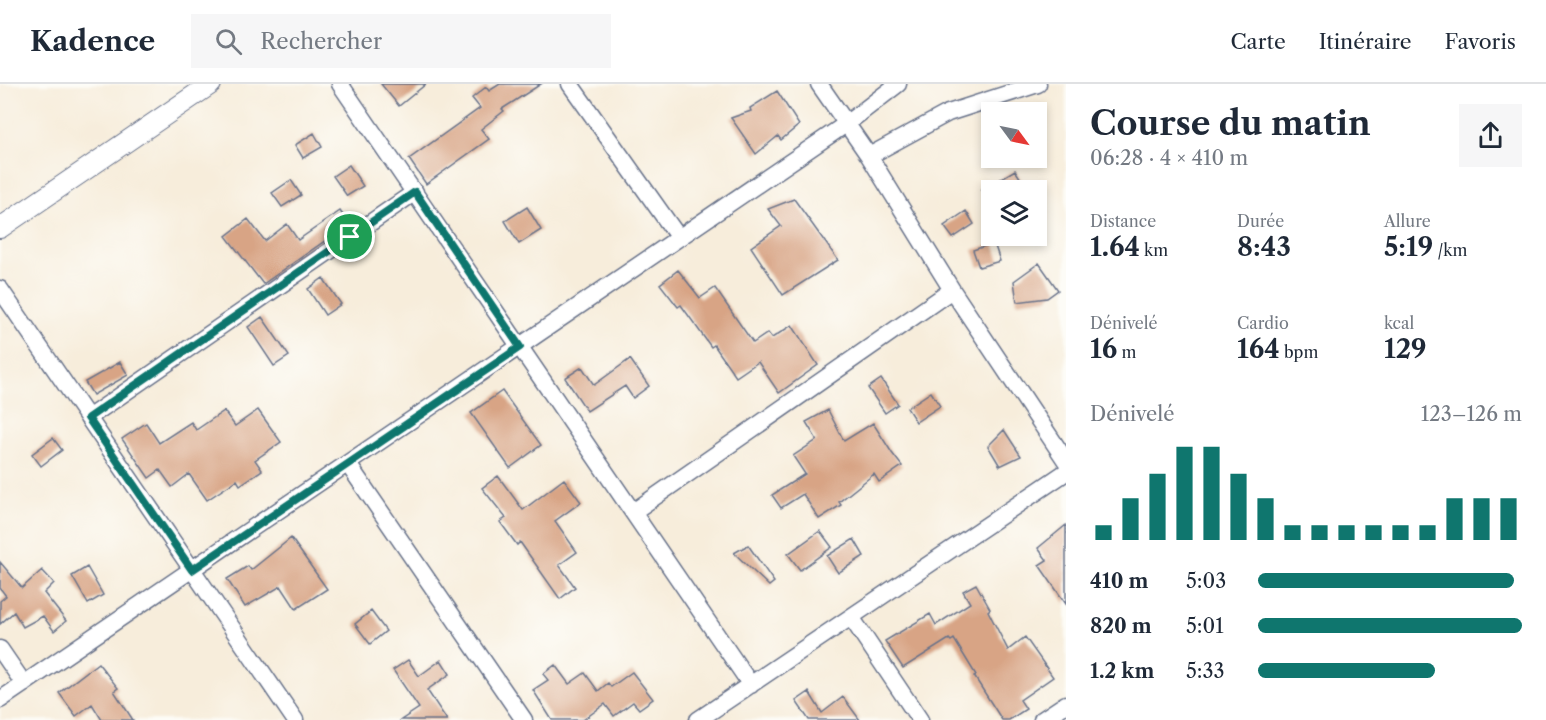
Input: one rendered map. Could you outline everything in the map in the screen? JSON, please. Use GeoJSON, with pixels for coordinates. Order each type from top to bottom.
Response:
{"type":"FeatureCollection","features":[{"type":"Feature","properties":{"kind":"street"},"geometry":{"type":"LineString","coordinates":[[0,228],[211,84]]}},
{"type":"Feature","properties":{"kind":"street"},"geometry":{"type":"LineString","coordinates":[[340,84],[751,685]]}},
{"type":"Feature","properties":{"kind":"street"},"geometry":{"type":"LineString","coordinates":[[570,84],[679,238]]}},
{"type":"Feature","properties":{"kind":"street"},"geometry":{"type":"LineString","coordinates":[[819,84],[869,156],[952,290],[1066,461]]}},
{"type":"Feature","properties":{"kind":"street"},"geometry":{"type":"LineString","coordinates":[[0,700],[846,124],[898,84]]}},
{"type":"Feature","properties":{"kind":"street"},"geometry":{"type":"LineString","coordinates":[[869,156],[948,113],[1038,84]]}},
{"type":"Feature","properties":{"kind":"street"},"geometry":{"type":"LineString","coordinates":[[88,418],[415,192]]}},
{"type":"Feature","properties":{"kind":"street"},"geometry":{"type":"LineString","coordinates":[[0,289],[295,720]]}},
{"type":"Feature","properties":{"kind":"street"},"geometry":{"type":"LineString","coordinates":[[633,512],[952,290]]}},
{"type":"Feature","properties":{"kind":"street"},"geometry":{"type":"LineString","coordinates":[[348,464],[524,720]]}},
{"type":"Feature","properties":{"kind":"street"},"geometry":{"type":"LineString","coordinates":[[698,720],[1066,472]]}},
{"type":"Feature","properties":{"kind":"street"},"geometry":{"type":"LineString","coordinates":[[851,617],[920,720]]}},
{"type":"Feature","properties":{"kind":"street"},"geometry":{"type":"LineString","coordinates":[[0,649],[24,684]]}},
{"type":"Feature","properties":{"kind":"street"},"geometry":{"type":"LineString","coordinates":[[1042,720],[1066,704]]}},
{"type":"Feature","properties":{"kind":"building"},"geometry":{"type":"Polygon","coordinates":[[[381,84],[426,84],[399,106],[381,84]]]}},
{"type":"Feature","properties":{"kind":"building"},"geometry":{"type":"Polygon","coordinates":[[[500,84],[541,84],[502,109],[504,111],[481,129],[489,139],[426,184],[409,159],[480,108],[472,98],[486,87],[489,91],[500,84]]]}},
{"type":"Feature","properties":{"kind":"building"},"geometry":{"type":"Polygon","coordinates":[[[777,91],[799,125],[781,140],[778,136],[756,154],[731,118],[751,111],[750,108],[777,91]]]}},
{"type":"Feature","properties":{"kind":"building"},"geometry":{"type":"Polygon","coordinates":[[[314,133],[322,147],[303,158],[295,145],[314,133]]]}},
{"type":"Feature","properties":{"kind":"building"},"geometry":{"type":"Polygon","coordinates":[[[349,165],[363,186],[347,196],[333,176],[349,165]]]}},
{"type":"Feature","properties":{"kind":"building"},"geometry":{"type":"Polygon","coordinates":[[[1015,170],[1021,180],[998,180],[1015,170]]]}},
{"type":"Feature","properties":{"kind":"building"},"geometry":{"type":"Polygon","coordinates":[[[291,180],[301,195],[282,207],[272,193],[291,180]]]}},
{"type":"Feature","properties":{"kind":"building"},"geometry":{"type":"Polygon","coordinates":[[[794,199],[838,260],[783,295],[751,247],[781,226],[768,209],[794,199]]]}},
{"type":"Feature","properties":{"kind":"building"},"geometry":{"type":"Polygon","coordinates":[[[527,207],[541,230],[519,244],[505,221],[527,207]]]}},
{"type":"Feature","properties":{"kind":"building"},"geometry":{"type":"Polygon","coordinates":[[[340,211],[349,224],[263,284],[226,236],[248,219],[265,241],[287,224],[298,240],[340,211]]]}},
{"type":"Feature","properties":{"kind":"building"},"geometry":{"type":"Polygon","coordinates":[[[966,211],[974,224],[953,238],[944,226],[966,211]]]}},
{"type":"Feature","properties":{"kind":"building"},"geometry":{"type":"Polygon","coordinates":[[[995,246],[1000,261],[979,267],[973,250],[995,246]]]}},
{"type":"Feature","properties":{"kind":"building"},"geometry":{"type":"Polygon","coordinates":[[[1039,263],[1058,290],[1047,298],[1017,302],[1014,281],[1039,263]]]}},
{"type":"Feature","properties":{"kind":"building"},"geometry":{"type":"Polygon","coordinates":[[[678,270],[700,298],[715,288],[753,343],[768,333],[772,338],[792,325],[818,365],[779,393],[758,362],[736,377],[714,345],[711,347],[681,305],[678,307],[660,284],[678,270]]]}},
{"type":"Feature","properties":{"kind":"building"},"geometry":{"type":"Polygon","coordinates":[[[323,278],[341,304],[325,315],[308,289],[323,278]]]}},
{"type":"Feature","properties":{"kind":"building"},"geometry":{"type":"Polygon","coordinates":[[[262,317],[289,356],[274,366],[248,327],[262,317]]]}},
{"type":"Feature","properties":{"kind":"building"},"geometry":{"type":"Polygon","coordinates":[[[630,359],[649,386],[633,398],[625,386],[587,411],[565,378],[582,367],[594,385],[630,359]]]}},
{"type":"Feature","properties":{"kind":"building"},"geometry":{"type":"Polygon","coordinates":[[[120,362],[128,375],[93,395],[85,382],[120,362]]]}},
{"type":"Feature","properties":{"kind":"building"},"geometry":{"type":"Polygon","coordinates":[[[881,379],[898,404],[885,413],[868,388],[881,379]]]}},
{"type":"Feature","properties":{"kind":"building"},"geometry":{"type":"Polygon","coordinates":[[[502,391],[541,445],[510,468],[471,413],[502,391]]]}},
{"type":"Feature","properties":{"kind":"building"},"geometry":{"type":"Polygon","coordinates":[[[931,392],[940,406],[916,422],[907,408],[931,392]]]}},
{"type":"Feature","properties":{"kind":"building"},"geometry":{"type":"Polygon","coordinates":[[[258,410],[281,442],[255,460],[262,470],[240,485],[237,480],[207,500],[189,474],[172,487],[160,470],[149,478],[122,439],[146,423],[159,443],[191,422],[196,430],[224,411],[235,426],[258,410]]]}},
{"type":"Feature","properties":{"kind":"building"},"geometry":{"type":"Polygon","coordinates":[[[828,410],[844,441],[873,423],[902,466],[879,482],[874,474],[839,502],[841,505],[819,519],[803,494],[781,508],[772,495],[805,474],[793,456],[817,440],[806,422],[828,410]]]}},
{"type":"Feature","properties":{"kind":"building"},"geometry":{"type":"Polygon","coordinates":[[[1004,430],[1021,456],[1000,466],[988,446],[1004,430]]]}},
{"type":"Feature","properties":{"kind":"building"},"geometry":{"type":"Polygon","coordinates":[[[53,438],[62,450],[41,466],[32,454],[53,438]]]}},
{"type":"Feature","properties":{"kind":"building"},"geometry":{"type":"Polygon","coordinates":[[[498,476],[523,510],[564,479],[581,502],[555,521],[577,552],[559,565],[575,587],[560,599],[520,542],[517,545],[500,522],[506,518],[482,488],[498,476]]]}},
{"type":"Feature","properties":{"kind":"building"},"geometry":{"type":"Polygon","coordinates":[[[1066,525],[1066,604],[1039,565],[1047,560],[1038,548],[1066,525]]]}},
{"type":"Feature","properties":{"kind":"building"},"geometry":{"type":"Polygon","coordinates":[[[820,531],[832,547],[800,570],[788,554],[820,531]]]}},
{"type":"Feature","properties":{"kind":"building"},"geometry":{"type":"Polygon","coordinates":[[[291,538],[327,589],[296,609],[281,586],[245,607],[227,579],[248,566],[251,570],[291,538]]]}},
{"type":"Feature","properties":{"kind":"building"},"geometry":{"type":"Polygon","coordinates":[[[854,539],[864,556],[838,573],[827,556],[854,539]]]}},
{"type":"Feature","properties":{"kind":"building"},"geometry":{"type":"Polygon","coordinates":[[[748,545],[774,582],[769,586],[734,553],[748,545]]]}},
{"type":"Feature","properties":{"kind":"building"},"geometry":{"type":"Polygon","coordinates":[[[0,562],[22,588],[42,570],[54,583],[44,593],[66,621],[54,631],[43,616],[23,627],[14,612],[0,624],[0,601],[6,596],[0,588],[0,562]]]}},
{"type":"Feature","properties":{"kind":"building"},"geometry":{"type":"Polygon","coordinates":[[[87,567],[103,595],[88,604],[72,576],[87,567]]]}},
{"type":"Feature","properties":{"kind":"building"},"geometry":{"type":"Polygon","coordinates":[[[976,584],[1008,650],[1025,637],[1053,677],[1020,700],[1026,709],[1009,720],[1002,720],[954,639],[951,641],[949,639],[903,668],[885,641],[930,614],[936,625],[970,603],[963,591],[976,584]]]}},
{"type":"Feature","properties":{"kind":"building"},"geometry":{"type":"Polygon","coordinates":[[[371,611],[386,631],[370,644],[355,624],[371,611]]]}},
{"type":"Feature","properties":{"kind":"building"},"geometry":{"type":"Polygon","coordinates":[[[408,660],[419,676],[441,660],[450,674],[427,690],[447,720],[401,720],[419,708],[393,670],[408,660]]]}},
{"type":"Feature","properties":{"kind":"building"},"geometry":{"type":"Polygon","coordinates":[[[98,663],[118,688],[114,691],[133,720],[102,720],[92,704],[76,716],[59,693],[98,663]]]}},
{"type":"Feature","properties":{"kind":"building"},"geometry":{"type":"Polygon","coordinates":[[[555,665],[569,684],[585,673],[598,691],[608,683],[611,687],[632,672],[653,699],[639,709],[633,702],[614,716],[605,704],[583,720],[552,720],[533,690],[548,680],[543,674],[555,665]]]}},
{"type":"Feature","properties":{"kind":"building"},"geometry":{"type":"Polygon","coordinates":[[[809,692],[822,713],[843,697],[860,720],[809,720],[796,701],[809,692]]]}},
{"type":"Feature","properties":{"kind":"route"},"geometry":{"type":"LineString","coordinates":[[415,192],[520,347],[192,570],[88,418],[350,237],[415,192]]}}]}
